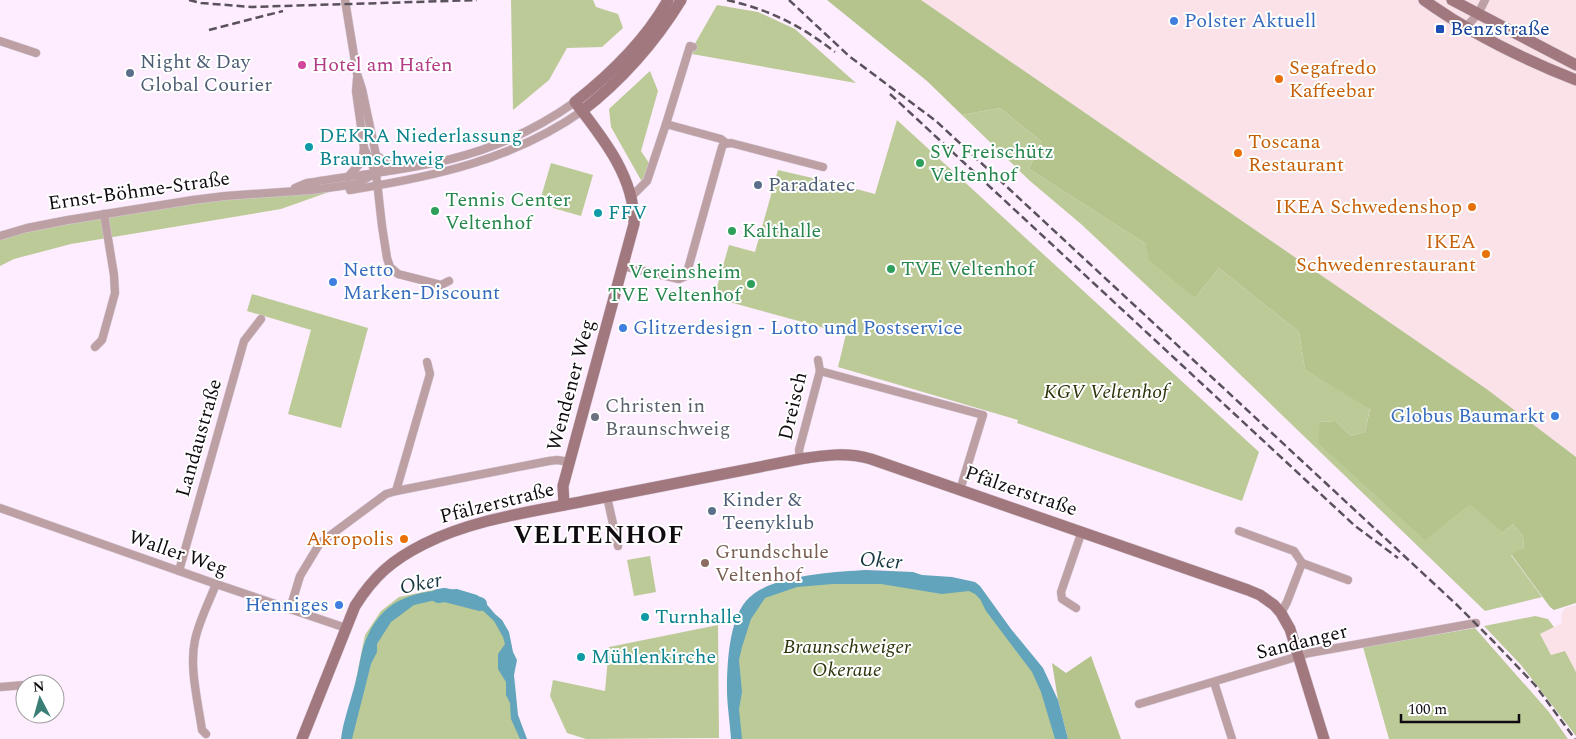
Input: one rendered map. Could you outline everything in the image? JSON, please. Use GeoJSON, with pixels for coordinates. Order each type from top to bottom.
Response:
{"type":"FeatureCollection","features":[{"type":"Feature","properties":{"kind":"street"},"geometry":{"type":"LineString","coordinates":[[345,0],[357,74],[362,88],[376,152],[382,160],[396,170]]}},
{"type":"Feature","properties":{"kind":"street","name":"Ernst-Böhme-Straße"},"geometry":{"type":"LineString","coordinates":[[286,191],[329,192],[377,186],[473,165],[503,154],[548,132],[578,106],[635,48],[659,16],[668,0]]}},
{"type":"Feature","properties":{"kind":"street","name":"Ernst-Böhme-Straße"},"geometry":{"type":"LineString","coordinates":[[286,191],[307,183],[396,170],[451,159],[501,144],[606,91],[643,54],[681,0]]}},
{"type":"Feature","properties":{"kind":"street"},"geometry":{"type":"LineString","coordinates":[[1424,0],[1466,28],[1543,67],[1576,80]]}},
{"type":"Feature","properties":{"kind":"street"},"geometry":{"type":"LineString","coordinates":[[1452,0],[1576,65]]}},
{"type":"Feature","properties":{"kind":"street"},"geometry":{"type":"LineString","coordinates":[[1466,28],[1478,14],[1485,0]]}},
{"type":"Feature","properties":{"kind":"street"},"geometry":{"type":"LineString","coordinates":[[0,41],[36,53]]}},
{"type":"Feature","properties":{"kind":"street"},"geometry":{"type":"LineString","coordinates":[[631,197],[647,182],[690,46],[693,47]]}},
{"type":"Feature","properties":{"kind":"street"},"geometry":{"type":"LineString","coordinates":[[348,177],[362,161],[364,148],[356,90],[357,74]]}},
{"type":"Feature","properties":{"kind":"street","name":"Wendener Weg"},"geometry":{"type":"LineString","coordinates":[[564,505],[563,486],[634,224],[634,208],[627,182],[620,168],[578,106]]}},
{"type":"Feature","properties":{"kind":"street"},"geometry":{"type":"LineString","coordinates":[[666,124],[721,139],[726,143],[823,167]]}},
{"type":"Feature","properties":{"kind":"street"},"geometry":{"type":"LineString","coordinates":[[624,266],[679,279],[686,276],[722,147],[726,143]]}},
{"type":"Feature","properties":{"kind":"street"},"geometry":{"type":"LineString","coordinates":[[364,148],[376,173],[385,246],[390,267],[398,274],[441,286],[449,281]]}},
{"type":"Feature","properties":{"kind":"street"},"geometry":{"type":"LineString","coordinates":[[376,173],[382,160]]}},
{"type":"Feature","properties":{"kind":"street","name":"Ernst-Böhme-Straße"},"geometry":{"type":"LineString","coordinates":[[0,236],[43,224],[225,196],[312,190],[356,184],[376,173]]}},
{"type":"Feature","properties":{"kind":"street"},"geometry":{"type":"LineString","coordinates":[[95,347],[102,340],[115,293],[104,214]]}},
{"type":"Feature","properties":{"kind":"street","name":"Landaustraße"},"geometry":{"type":"LineString","coordinates":[[178,571],[244,341],[261,320]]}},
{"type":"Feature","properties":{"kind":"street","name":"Dreisch"},"geometry":{"type":"LineString","coordinates":[[800,459],[799,450],[820,371],[818,360]]}},
{"type":"Feature","properties":{"kind":"street"},"geometry":{"type":"LineString","coordinates":[[396,491],[430,374],[427,362]]}},
{"type":"Feature","properties":{"kind":"street"},"geometry":{"type":"LineString","coordinates":[[820,371],[983,415],[960,490]]}},
{"type":"Feature","properties":{"kind":"street","name":"Pfälzerstraße"},"geometry":{"type":"LineString","coordinates":[[302,739],[355,606],[380,574],[414,549],[449,533],[482,522],[800,459],[849,454],[860,455],[1082,532],[1248,590],[1268,600],[1281,613],[1290,629],[1324,739]]}},
{"type":"Feature","properties":{"kind":"street"},"geometry":{"type":"LineString","coordinates":[[290,609],[300,576],[320,543],[386,494],[548,460],[570,462]]}},
{"type":"Feature","properties":{"kind":"street"},"geometry":{"type":"LineString","coordinates":[[607,497],[618,546]]}},
{"type":"Feature","properties":{"kind":"street","name":"Waller Weg"},"geometry":{"type":"LineString","coordinates":[[0,508],[346,628]]}},
{"type":"Feature","properties":{"kind":"street"},"geometry":{"type":"LineString","coordinates":[[1076,608],[1062,599],[1061,592],[1082,532]]}},
{"type":"Feature","properties":{"kind":"street"},"geometry":{"type":"LineString","coordinates":[[1239,532],[1294,551],[1302,563],[1348,580]]}},
{"type":"Feature","properties":{"kind":"street"},"geometry":{"type":"LineString","coordinates":[[1281,613],[1302,563]]}},
{"type":"Feature","properties":{"kind":"street"},"geometry":{"type":"LineString","coordinates":[[206,734],[202,730],[193,652],[197,632],[216,584]]}},
{"type":"Feature","properties":{"kind":"street","name":"Sandanger"},"geometry":{"type":"LineString","coordinates":[[1139,704],[1299,656],[1476,623]]}},
{"type":"Feature","properties":{"kind":"street"},"geometry":{"type":"LineString","coordinates":[[1214,682],[1232,739]]}},
{"type":"Feature","properties":{"kind":"street"},"geometry":{"type":"LineString","coordinates":[[0,687],[15,686]]}},
{"type":"Feature","properties":{"kind":"shaded area"},"geometry":{"type":"Polygon","coordinates":[[[921,0],[1576,0],[1576,457],[1488,390],[921,0]]]}},
{"type":"Feature","properties":{"kind":"shaded area"},"geometry":{"type":"Polygon","coordinates":[[[1576,605],[1576,672],[1565,651],[1551,655],[1540,634],[1562,623],[1561,615],[1565,608],[1576,605]]]}},
{"type":"Feature","properties":{"kind":"green space"},"geometry":{"type":"Polygon","coordinates":[[[511,0],[593,0],[596,7],[618,14],[623,28],[602,47],[567,48],[549,80],[513,110],[511,0]]]}},
{"type":"Feature","properties":{"kind":"green space"},"geometry":{"type":"Polygon","coordinates":[[[827,0],[921,0],[1488,390],[1576,457],[1576,603],[1554,610],[1550,607],[1511,554],[1524,548],[1523,536],[1513,524],[1502,533],[1470,504],[1425,540],[1318,443],[1320,422],[1336,421],[1351,436],[1365,432],[1370,409],[1305,370],[1299,332],[1219,268],[1195,298],[1149,260],[1146,244],[1029,169],[1041,141],[1000,108],[962,115],[927,81],[827,0]]]}},
{"type":"Feature","properties":{"kind":"green space"},"geometry":{"type":"Polygon","coordinates":[[[717,5],[758,12],[795,29],[856,83],[692,54],[693,47],[717,5]]]}},
{"type":"Feature","properties":{"kind":"green space"},"geometry":{"type":"Polygon","coordinates":[[[650,71],[658,91],[641,151],[649,163],[642,182],[611,127],[609,109],[650,71]]]}},
{"type":"Feature","properties":{"kind":"green space"},"geometry":{"type":"Polygon","coordinates":[[[1000,108],[1041,141],[1029,169],[1146,244],[1195,298],[1219,268],[1299,332],[1305,370],[1370,408],[1365,432],[1351,436],[1336,421],[1320,422],[1470,503],[1502,533],[1513,524],[1523,536],[1524,548],[1511,555],[1542,597],[1485,611],[1194,330],[1081,224],[1030,181],[962,115],[1000,108]]]}},
{"type":"Feature","properties":{"kind":"green space","name":"TVE Veltenhof"},"geometry":{"type":"Polygon","coordinates":[[[897,120],[1259,452],[1242,501],[1017,423],[1018,420],[838,367],[846,334],[733,303],[716,290],[729,245],[755,252],[778,170],[875,194],[897,120]]]}},
{"type":"Feature","properties":{"kind":"green space"},"geometry":{"type":"Polygon","coordinates":[[[551,163],[593,175],[581,216],[539,204],[551,163]]]}},
{"type":"Feature","properties":{"kind":"green space"},"geometry":{"type":"Polygon","coordinates":[[[286,191],[329,192],[281,209],[71,244],[14,259],[0,266],[0,237],[68,220],[286,191]]]}},
{"type":"Feature","properties":{"kind":"green space"},"geometry":{"type":"Polygon","coordinates":[[[252,294],[368,328],[341,428],[288,414],[311,330],[247,311],[252,294]]]}},
{"type":"Feature","properties":{"kind":"green space"},"geometry":{"type":"Polygon","coordinates":[[[650,556],[656,592],[634,596],[627,560],[650,556]]]}},
{"type":"Feature","properties":{"kind":"green space","name":"Braunschweiger Okeraue"},"geometry":{"type":"Polygon","coordinates":[[[854,577],[969,587],[979,595],[1041,671],[1062,739],[734,739],[727,692],[742,622],[762,595],[794,583],[854,577]]]}},
{"type":"Feature","properties":{"kind":"green space"},"geometry":{"type":"Polygon","coordinates":[[[433,590],[456,590],[503,622],[517,715],[526,739],[344,739],[365,635],[381,611],[399,597],[433,590]]]}},
{"type":"Feature","properties":{"kind":"green space"},"geometry":{"type":"Polygon","coordinates":[[[1535,616],[1548,619],[1554,627],[1540,634],[1551,655],[1565,651],[1576,672],[1576,736],[1521,665],[1484,626],[1535,616]]]}},
{"type":"Feature","properties":{"kind":"green space"},"geometry":{"type":"Polygon","coordinates":[[[718,625],[719,738],[586,739],[567,733],[550,696],[553,680],[605,691],[609,647],[718,625]]]}},
{"type":"Feature","properties":{"kind":"green space"},"geometry":{"type":"Polygon","coordinates":[[[1475,628],[1549,712],[1568,739],[1389,739],[1363,647],[1475,628]]]}},
{"type":"Feature","properties":{"kind":"green space"},"geometry":{"type":"Polygon","coordinates":[[[1091,656],[1121,739],[1068,739],[1058,700],[1052,663],[1066,673],[1091,656]]]}},
{"type":"Feature","properties":{"kind":"water"},"geometry":{"type":"Polygon","coordinates":[[[866,570],[913,572],[922,575],[952,577],[975,582],[980,586],[1011,629],[1043,668],[1058,700],[1068,739],[1055,739],[1041,692],[1032,672],[975,594],[969,591],[942,594],[881,584],[833,584],[797,587],[765,598],[751,619],[739,660],[742,692],[739,709],[742,739],[731,739],[727,695],[730,643],[740,609],[746,601],[756,592],[769,585],[785,580],[802,576],[866,570]]]}},
{"type":"Feature","properties":{"kind":"water"},"geometry":{"type":"Polygon","coordinates":[[[457,589],[477,595],[502,620],[509,632],[513,652],[517,660],[514,675],[518,715],[527,739],[520,739],[511,719],[510,703],[506,695],[506,682],[498,669],[498,654],[505,644],[503,637],[494,621],[478,606],[452,598],[414,605],[391,622],[377,644],[377,652],[371,664],[352,739],[341,739],[364,645],[375,622],[394,604],[405,598],[416,594],[457,589]]]}},
{"type":"Feature","properties":{"kind":"waterway","name":"Oker"},"geometry":{"type":"LineString","coordinates":[[438,596],[445,595],[480,604]]}},
{"type":"Feature","properties":{"kind":"railway"},"geometry":{"type":"LineString","coordinates":[[189,0],[201,3],[252,7],[477,0]]}},
{"type":"Feature","properties":{"kind":"railway"},"geometry":{"type":"LineString","coordinates":[[727,0],[771,14],[797,26],[835,52]]}},
{"type":"Feature","properties":{"kind":"railway"},"geometry":{"type":"LineString","coordinates":[[789,0],[849,56],[936,121],[1457,605],[1535,685],[1575,739]]}},
{"type":"Feature","properties":{"kind":"railway"},"geometry":{"type":"LineString","coordinates":[[209,30],[283,11]]}},
{"type":"Feature","properties":{"kind":"railway"},"geometry":{"type":"LineString","coordinates":[[890,94],[1354,525],[1398,558]]}},
{"type":"Feature","properties":{"kind":"place","name":"Polster Aktuell"},"geometry":{"type":"Point","coordinates":[1174,21]}},
{"type":"Feature","properties":{"kind":"place","name":"Benzstraße"},"geometry":{"type":"Point","coordinates":[1440,29]}},
{"type":"Feature","properties":{"kind":"place","name":"Hotel am Hafen"},"geometry":{"type":"Point","coordinates":[302,65]}},
{"type":"Feature","properties":{"kind":"place","name":"Night & Day Global Courier"},"geometry":{"type":"Point","coordinates":[130,73]}},
{"type":"Feature","properties":{"kind":"place","name":"Segafredo Kaffeebar"},"geometry":{"type":"Point","coordinates":[1279,79]}},
{"type":"Feature","properties":{"kind":"place","name":"DEKRA Niederlassung Braunschweig"},"geometry":{"type":"Point","coordinates":[309,147]}},
{"type":"Feature","properties":{"kind":"place","name":"Toscana Restaurant"},"geometry":{"type":"Point","coordinates":[1238,153]}},
{"type":"Feature","properties":{"kind":"place","name":"SV Freischütz Veltenhof"},"geometry":{"type":"Point","coordinates":[920,163]}},
{"type":"Feature","properties":{"kind":"place","name":"Paradatec"},"geometry":{"type":"Point","coordinates":[758,185]}},
{"type":"Feature","properties":{"kind":"place","name":"IKEA Schwedenshop"},"geometry":{"type":"Point","coordinates":[1472,207]}},
{"type":"Feature","properties":{"kind":"place","name":"Tennis Center Veltenhof"},"geometry":{"type":"Point","coordinates":[435,211]}},
{"type":"Feature","properties":{"kind":"place","name":"FFV"},"geometry":{"type":"Point","coordinates":[598,213]}},
{"type":"Feature","properties":{"kind":"place","name":"Kalthalle"},"geometry":{"type":"Point","coordinates":[732,231]}},
{"type":"Feature","properties":{"kind":"place","name":"IKEA Schwedenrestaurant"},"geometry":{"type":"Point","coordinates":[1486,254]}},
{"type":"Feature","properties":{"kind":"place","name":"TVE Veltenhof"},"geometry":{"type":"Point","coordinates":[891,269]}},
{"type":"Feature","properties":{"kind":"place","name":"Netto Marken-Discount"},"geometry":{"type":"Point","coordinates":[333,282]}},
{"type":"Feature","properties":{"kind":"place","name":"Vereinsheim TVE Veltenhof"},"geometry":{"type":"Point","coordinates":[751,284]}},
{"type":"Feature","properties":{"kind":"place","name":"Glitzerdesign - Lotto und Postservice"},"geometry":{"type":"Point","coordinates":[623,328]}},
{"type":"Feature","properties":{"kind":"place","name":"Globus Baumarkt"},"geometry":{"type":"Point","coordinates":[1555,416]}},
{"type":"Feature","properties":{"kind":"place","name":"Christen in Braunschweig"},"geometry":{"type":"Point","coordinates":[595,417]}},
{"type":"Feature","properties":{"kind":"place","name":"Kinder & Teenyklub"},"geometry":{"type":"Point","coordinates":[712,511]}},
{"type":"Feature","properties":{"kind":"place","name":"Akropolis"},"geometry":{"type":"Point","coordinates":[404,539]}},
{"type":"Feature","properties":{"kind":"place","name":"Grundschule Veltenhof"},"geometry":{"type":"Point","coordinates":[705,563]}},
{"type":"Feature","properties":{"kind":"place","name":"Henniges"},"geometry":{"type":"Point","coordinates":[339,605]}},
{"type":"Feature","properties":{"kind":"place","name":"Turnhalle"},"geometry":{"type":"Point","coordinates":[645,617]}},
{"type":"Feature","properties":{"kind":"place","name":"Mühlenkirche"},"geometry":{"type":"Point","coordinates":[581,657]}},
{"type":"Feature","properties":{"kind":"district","name":"VELTENHOF"},"geometry":{"type":"Point","coordinates":[599,536]}},
{"type":"Feature","properties":{"kind":"park label","name":"KGV Veltenhof"},"geometry":{"type":"Point","coordinates":[1106,392]}}]}
